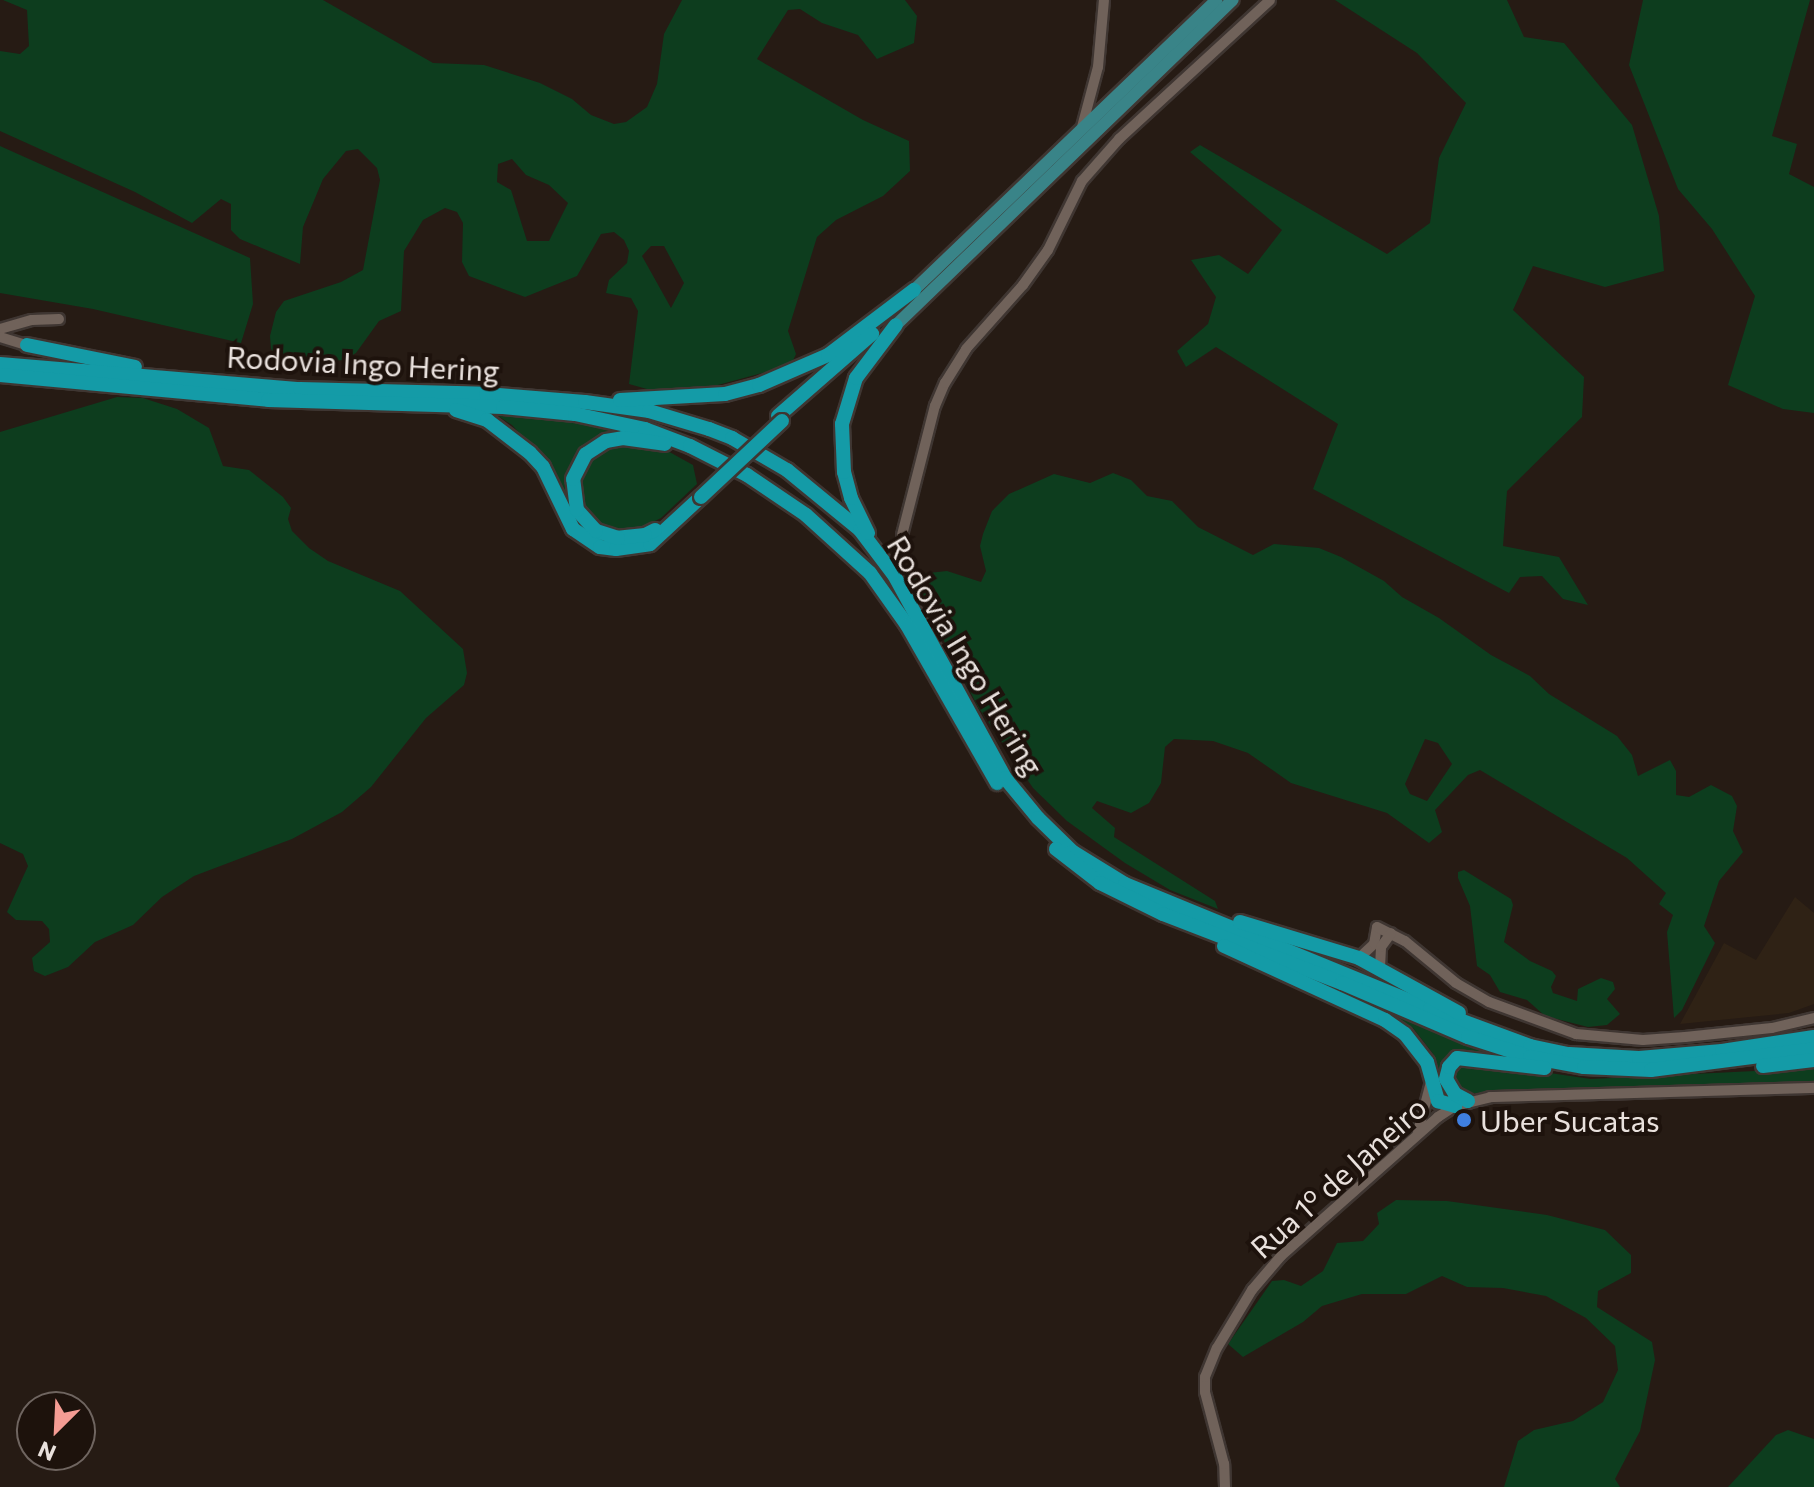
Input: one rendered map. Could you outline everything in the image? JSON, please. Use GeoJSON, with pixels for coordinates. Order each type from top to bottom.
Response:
{"type":"FeatureCollection","features":[{"type":"Feature","properties":{"kind":"highway"},"geometry":{"type":"LineString","coordinates":[[585,402],[725,394],[759,385],[828,355],[914,290]]}},
{"type":"Feature","properties":{"kind":"highway"},"geometry":{"type":"LineString","coordinates":[[408,403],[456,410],[487,420],[513,437],[543,467],[573,529],[600,547],[616,549],[650,544],[914,290]]}},
{"type":"Feature","properties":{"kind":"highway"},"geometry":{"type":"LineString","coordinates":[[780,419],[896,325]]}},
{"type":"Feature","properties":{"kind":"highway"},"geometry":{"type":"LineString","coordinates":[[878,551],[851,498],[840,445],[842,424],[856,378],[896,325]]}},
{"type":"Feature","properties":{"kind":"highway"},"geometry":{"type":"LineString","coordinates":[[27,345],[182,379]]}},
{"type":"Feature","properties":{"kind":"highway","name":"Rodovia Ingo Hering"},"geometry":{"type":"LineString","coordinates":[[0,364],[182,379],[585,402],[649,411],[732,438],[809,486],[878,551],[993,759],[1038,818],[1073,852],[1125,884],[1478,1028],[1530,1046],[1605,1058],[1722,1051],[1814,1037]]}},
{"type":"Feature","properties":{"kind":"highway","name":"Rodovia Ingo Hering"},"geometry":{"type":"LineString","coordinates":[[0,375],[198,395],[503,407],[602,418],[645,429],[718,459],[806,515],[870,573],[907,625],[996,782],[1075,866],[1127,898],[1501,1049],[1552,1062],[1651,1070],[1814,1049]]}},
{"type":"Feature","properties":{"kind":"highway"},"geometry":{"type":"LineString","coordinates":[[699,495],[664,525],[645,535],[618,538],[588,525],[577,510],[572,488],[581,460],[593,447],[606,441],[642,440],[718,459]]}},
{"type":"Feature","properties":{"kind":"highway"},"geometry":{"type":"LineString","coordinates":[[1127,898],[1170,923],[1385,1020],[1419,1047],[1438,1101],[1462,1104]]}},
{"type":"Feature","properties":{"kind":"highway"},"geometry":{"type":"LineString","coordinates":[[1205,917],[1279,931],[1359,958],[1380,967],[1465,1017],[1478,1028]]}},
{"type":"Feature","properties":{"kind":"highway"},"geometry":{"type":"LineString","coordinates":[[1462,1104],[1446,1079],[1452,1061],[1463,1057],[1566,1071],[1628,1069]]}},
{"type":"Feature","properties":{"kind":"highway"},"geometry":{"type":"LineString","coordinates":[[1651,1070],[1743,1069],[1814,1060]]}},
{"type":"Feature","properties":{"kind":"main road"},"geometry":{"type":"LineString","coordinates":[[914,290],[1216,0]]}},
{"type":"Feature","properties":{"kind":"main road"},"geometry":{"type":"LineString","coordinates":[[896,325],[1233,0]]}},
{"type":"Feature","properties":{"kind":"street"},"geometry":{"type":"LineString","coordinates":[[1081,131],[1098,67],[1104,0]]}},
{"type":"Feature","properties":{"kind":"street"},"geometry":{"type":"LineString","coordinates":[[902,535],[935,406],[945,383],[974,340],[1040,262],[1082,181],[1119,139],[1270,0]]}},
{"type":"Feature","properties":{"kind":"street"},"geometry":{"type":"LineString","coordinates":[[0,329],[59,319]]}},
{"type":"Feature","properties":{"kind":"street"},"geometry":{"type":"LineString","coordinates":[[27,345],[21,333],[28,322]]}},
{"type":"Feature","properties":{"kind":"street"},"geometry":{"type":"LineString","coordinates":[[0,337],[27,345]]}},
{"type":"Feature","properties":{"kind":"street"},"geometry":{"type":"LineString","coordinates":[[1359,958],[1374,944],[1377,927],[1391,933],[1456,983],[1489,1002],[1576,1034],[1630,1039],[1685,1037],[1772,1028],[1814,1018]]}},
{"type":"Feature","properties":{"kind":"street"},"geometry":{"type":"LineString","coordinates":[[1380,967],[1381,947],[1391,933]]}},
{"type":"Feature","properties":{"kind":"street"},"geometry":{"type":"LineString","coordinates":[[1417,1133],[1432,1078]]}},
{"type":"Feature","properties":{"kind":"street","name":"Rua 1º de Janeiro"},"geometry":{"type":"LineString","coordinates":[[1225,1487],[1224,1464],[1205,1392],[1205,1377],[1217,1348],[1252,1290],[1281,1256],[1417,1133],[1462,1104],[1504,1096],[1814,1088]]}},
{"type":"Feature","properties":{"kind":"shaded area"},"geometry":{"type":"Polygon","coordinates":[[[1795,897],[1814,913],[1814,1004],[1789,1013],[1680,1024],[1724,943],[1756,960],[1795,897]]]}},
{"type":"Feature","properties":{"kind":"green space"},"geometry":{"type":"Polygon","coordinates":[[[3,0],[323,0],[433,63],[484,65],[540,83],[572,99],[591,115],[614,124],[626,122],[647,107],[657,84],[664,34],[682,0],[905,0],[917,16],[914,43],[877,59],[858,35],[822,23],[800,9],[788,10],[757,59],[863,120],[909,141],[910,171],[883,196],[836,220],[817,237],[788,331],[796,354],[791,365],[718,385],[654,391],[629,384],[638,311],[631,298],[606,293],[609,280],[627,263],[629,251],[624,240],[614,232],[601,234],[577,276],[525,297],[469,276],[462,262],[463,223],[457,212],[445,208],[423,220],[404,251],[401,311],[379,321],[356,353],[344,360],[319,362],[280,358],[271,349],[270,336],[276,312],[284,301],[341,282],[363,270],[380,180],[377,168],[358,149],[346,151],[323,179],[303,227],[300,264],[240,239],[231,230],[231,204],[221,199],[192,223],[135,192],[0,131],[0,51],[20,54],[29,46],[27,10],[3,0]],[[512,159],[498,164],[497,182],[511,190],[527,241],[549,241],[568,203],[549,185],[526,175],[512,159]],[[651,246],[642,256],[671,308],[684,283],[664,246],[651,246]]]}},
{"type":"Feature","properties":{"kind":"green space"},"geometry":{"type":"Polygon","coordinates":[[[1335,0],[1507,0],[1524,37],[1564,43],[1632,125],[1659,216],[1664,271],[1605,287],[1533,266],[1513,310],[1584,377],[1582,417],[1507,491],[1503,546],[1559,557],[1588,605],[1563,599],[1542,576],[1520,577],[1509,593],[1313,489],[1338,424],[1216,347],[1186,367],[1177,351],[1208,324],[1216,297],[1191,260],[1219,255],[1248,274],[1282,230],[1190,152],[1200,145],[1387,254],[1430,223],[1439,158],[1466,103],[1417,53],[1335,0]]]}},
{"type":"Feature","properties":{"kind":"green space"},"geometry":{"type":"Polygon","coordinates":[[[1643,0],[1810,0],[1772,136],[1797,144],[1789,174],[1814,187],[1814,413],[1783,409],[1728,385],[1755,296],[1712,229],[1678,189],[1629,65],[1643,0]]]}},
{"type":"Feature","properties":{"kind":"green space"},"geometry":{"type":"Polygon","coordinates":[[[0,146],[250,258],[253,304],[241,343],[93,309],[0,293],[0,146]]]}},
{"type":"Feature","properties":{"kind":"green space"},"geometry":{"type":"Polygon","coordinates":[[[117,397],[143,398],[177,409],[209,428],[223,466],[249,470],[283,497],[291,508],[288,519],[292,531],[309,548],[328,561],[400,591],[463,649],[467,673],[464,685],[426,718],[371,787],[342,812],[292,839],[194,876],[162,897],[133,925],[95,942],[68,967],[45,976],[34,971],[32,958],[50,942],[49,929],[42,921],[16,920],[7,912],[28,866],[23,854],[0,843],[0,432],[117,397]]]}},
{"type":"Feature","properties":{"kind":"green space"},"geometry":{"type":"Polygon","coordinates":[[[498,416],[542,417],[618,430],[588,445],[574,461],[567,485],[570,505],[581,525],[597,536],[577,528],[543,459],[512,425],[498,416]]]}},
{"type":"Feature","properties":{"kind":"green space"},"geometry":{"type":"Polygon","coordinates":[[[617,444],[664,449],[693,465],[697,484],[661,518],[629,534],[609,530],[593,520],[584,511],[577,487],[584,470],[600,452],[617,444]]]}},
{"type":"Feature","properties":{"kind":"green space"},"geometry":{"type":"Polygon","coordinates":[[[1113,473],[1131,480],[1147,496],[1172,501],[1198,527],[1253,555],[1274,544],[1319,548],[1341,557],[1384,581],[1402,597],[1439,618],[1491,655],[1530,676],[1549,694],[1617,736],[1632,755],[1638,776],[1670,760],[1676,771],[1676,795],[1689,797],[1711,785],[1732,796],[1737,806],[1733,831],[1743,852],[1719,881],[1704,926],[1715,943],[1682,1010],[1674,1018],[1667,932],[1673,915],[1659,904],[1666,893],[1627,858],[1480,770],[1468,775],[1435,810],[1442,832],[1429,843],[1387,813],[1291,783],[1248,753],[1213,741],[1174,739],[1165,747],[1161,783],[1149,803],[1131,813],[1097,801],[1092,808],[1115,828],[1114,837],[1215,901],[1218,909],[1170,890],[1125,863],[1067,821],[1033,788],[978,707],[910,575],[947,571],[981,582],[986,571],[980,546],[983,534],[992,511],[1009,494],[1054,474],[1090,483],[1113,473]],[[1425,739],[1405,784],[1410,794],[1427,801],[1452,764],[1438,743],[1425,739]]]}},
{"type":"Feature","properties":{"kind":"green space"},"geometry":{"type":"Polygon","coordinates":[[[1464,870],[1511,899],[1513,905],[1504,942],[1530,961],[1552,971],[1556,976],[1551,987],[1553,993],[1577,1001],[1578,989],[1601,978],[1613,982],[1615,989],[1607,999],[1620,1014],[1607,1025],[1588,1027],[1545,1016],[1527,1000],[1500,992],[1490,975],[1477,966],[1470,906],[1458,878],[1458,872],[1464,870]]]}},
{"type":"Feature","properties":{"kind":"green space"},"geometry":{"type":"Polygon","coordinates":[[[1320,980],[1509,1060],[1458,1051],[1449,1057],[1453,1101],[1445,1102],[1434,1055],[1413,1028],[1320,980]]]}},
{"type":"Feature","properties":{"kind":"green space"},"geometry":{"type":"Polygon","coordinates":[[[1466,1061],[1591,1079],[1814,1068],[1814,1082],[1592,1092],[1473,1093],[1459,1088],[1452,1078],[1456,1067],[1466,1061]]]}},
{"type":"Feature","properties":{"kind":"green space"},"geometry":{"type":"Polygon","coordinates":[[[1396,1200],[1447,1201],[1547,1215],[1605,1230],[1631,1255],[1631,1273],[1598,1291],[1597,1307],[1652,1342],[1655,1360],[1640,1431],[1615,1479],[1620,1487],[1504,1487],[1518,1441],[1534,1430],[1573,1421],[1603,1402],[1618,1370],[1615,1346],[1586,1318],[1546,1296],[1503,1288],[1467,1287],[1442,1276],[1406,1294],[1362,1294],[1322,1306],[1303,1322],[1243,1357],[1228,1344],[1272,1281],[1284,1280],[1301,1286],[1323,1271],[1337,1243],[1363,1241],[1379,1224],[1377,1213],[1396,1200]]]}},
{"type":"Feature","properties":{"kind":"green space"},"geometry":{"type":"Polygon","coordinates":[[[1788,1430],[1814,1439],[1814,1487],[1728,1487],[1776,1435],[1788,1430]]]}},
{"type":"Feature","properties":{"kind":"place","name":"Uber Sucatas"},"geometry":{"type":"Point","coordinates":[1464,1120]}}]}
